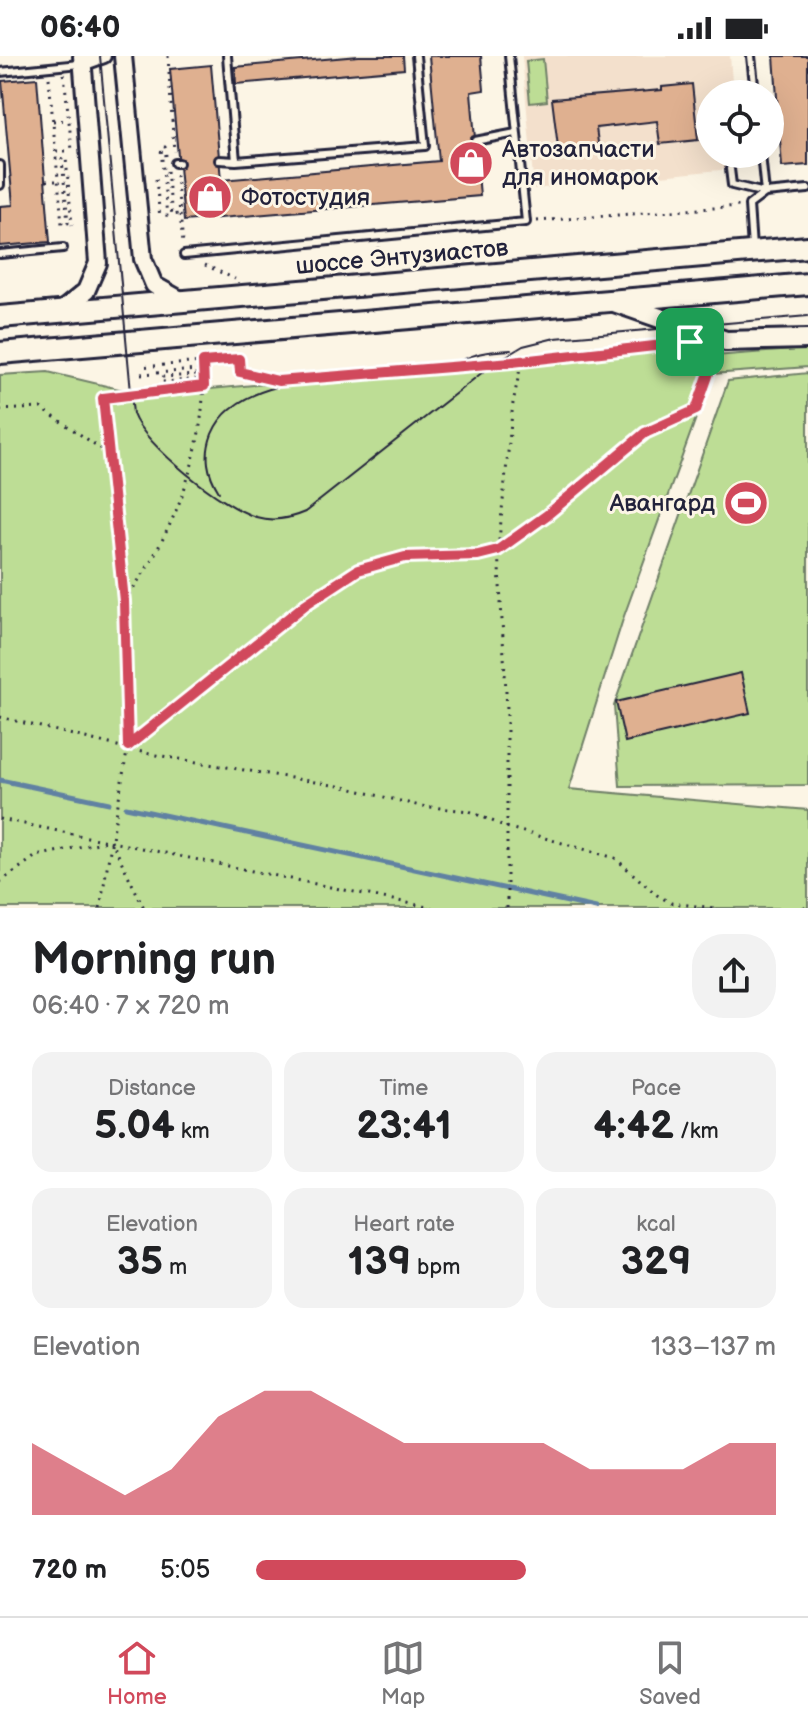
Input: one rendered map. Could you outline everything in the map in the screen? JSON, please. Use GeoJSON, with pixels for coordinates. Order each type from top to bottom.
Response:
{"type":"FeatureCollection","features":[{"type":"Feature","properties":{"kind":"main road","name":"шоссе Энтузиастов"},"geometry":{"type":"LineString","coordinates":[[0,317],[808,247]]}},
{"type":"Feature","properties":{"kind":"main road"},"geometry":{"type":"LineString","coordinates":[[0,353],[808,284]]}},
{"type":"Feature","properties":{"kind":"main road"},"geometry":{"type":"LineString","coordinates":[[611,301],[726,341],[808,339]]}},
{"type":"Feature","properties":{"kind":"street"},"geometry":{"type":"LineString","coordinates":[[60,312],[86,291],[98,263],[82,60],[104,56]]}},
{"type":"Feature","properties":{"kind":"street"},"geometry":{"type":"LineString","coordinates":[[123,56],[143,259],[154,285],[184,303]]}},
{"type":"Feature","properties":{"kind":"lane"},"geometry":{"type":"LineString","coordinates":[[227,56],[236,161]]}},
{"type":"Feature","properties":{"kind":"lane"},"geometry":{"type":"LineString","coordinates":[[416,56],[425,146]]}},
{"type":"Feature","properties":{"kind":"lane"},"geometry":{"type":"LineString","coordinates":[[184,255],[526,222],[509,56]]}},
{"type":"Feature","properties":{"kind":"lane"},"geometry":{"type":"LineString","coordinates":[[751,56],[754,80]]}},
{"type":"Feature","properties":{"kind":"lane"},"geometry":{"type":"LineString","coordinates":[[0,72],[82,60]]}},
{"type":"Feature","properties":{"kind":"lane"},"geometry":{"type":"LineString","coordinates":[[475,141],[516,133]]}},
{"type":"Feature","properties":{"kind":"lane"},"geometry":{"type":"LineString","coordinates":[[219,160],[437,143]]}},
{"type":"Feature","properties":{"kind":"lane"},"geometry":{"type":"LineString","coordinates":[[0,165],[0,185]]}},
{"type":"Feature","properties":{"kind":"lane"},"geometry":{"type":"LineString","coordinates":[[762,168],[765,193]]}},
{"type":"Feature","properties":{"kind":"lane"},"geometry":{"type":"LineString","coordinates":[[730,169],[732,185],[765,193],[808,189]]}},
{"type":"Feature","properties":{"kind":"lane"},"geometry":{"type":"LineString","coordinates":[[752,252],[749,205],[765,193]]}},
{"type":"Feature","properties":{"kind":"lane"},"geometry":{"type":"LineString","coordinates":[[0,254],[63,248]]}},
{"type":"Feature","properties":{"kind":"path"},"geometry":{"type":"LineString","coordinates":[[168,56],[184,255],[239,281]]}},
{"type":"Feature","properties":{"kind":"path"},"geometry":{"type":"LineString","coordinates":[[64,74],[75,186]]}},
{"type":"Feature","properties":{"kind":"path"},"geometry":{"type":"LineString","coordinates":[[48,75],[62,224],[68,223],[62,159],[66,158],[72,225]]}},
{"type":"Feature","properties":{"kind":"path"},"geometry":{"type":"LineString","coordinates":[[53,121],[69,120]]}},
{"type":"Feature","properties":{"kind":"path"},"geometry":{"type":"LineString","coordinates":[[167,217],[161,148],[165,147],[172,215],[180,214]]}},
{"type":"Feature","properties":{"kind":"path"},"geometry":{"type":"LineString","coordinates":[[56,151],[72,150]]}},
{"type":"Feature","properties":{"kind":"path"},"geometry":{"type":"LineString","coordinates":[[156,179],[160,218]]}},
{"type":"Feature","properties":{"kind":"path"},"geometry":{"type":"LineString","coordinates":[[46,181],[59,181]]}},
{"type":"Feature","properties":{"kind":"path"},"geometry":{"type":"LineString","coordinates":[[526,222],[749,205]]}},
{"type":"Feature","properties":{"kind":"path"},"geometry":{"type":"LineString","coordinates":[[377,236],[380,268]]}},
{"type":"Feature","properties":{"kind":"path"},"geometry":{"type":"LineString","coordinates":[[140,367],[239,359],[240,372],[278,381],[700,341]]}},
{"type":"Feature","properties":{"kind":"path"},"geometry":{"type":"LineString","coordinates":[[128,746],[306,604],[358,570],[405,557],[478,555],[498,550],[547,515],[645,433],[696,410],[709,373],[690,342]]}},
{"type":"Feature","properties":{"kind":"path"},"geometry":{"type":"LineString","coordinates":[[507,908],[507,709],[498,550],[513,403],[522,359]]}},
{"type":"Feature","properties":{"kind":"path"},"geometry":{"type":"LineString","coordinates":[[124,601],[154,561],[183,488],[192,476],[204,386],[203,362]]}},
{"type":"Feature","properties":{"kind":"path"},"geometry":{"type":"LineString","coordinates":[[141,374],[198,370],[198,375],[162,377],[162,382],[204,379]]}},
{"type":"Feature","properties":{"kind":"path"},"geometry":{"type":"LineString","coordinates":[[100,908],[128,746],[124,601],[103,398],[204,386]]}},
{"type":"Feature","properties":{"kind":"path"},"geometry":{"type":"LineString","coordinates":[[0,410],[41,408],[109,454]]}},
{"type":"Feature","properties":{"kind":"path"},"geometry":{"type":"LineString","coordinates":[[0,717],[128,746],[150,754],[344,787],[420,806],[469,811],[506,827],[615,858],[657,895],[671,903],[715,908]]}},
{"type":"Feature","properties":{"kind":"path"},"geometry":{"type":"LineString","coordinates":[[0,819],[432,908]]}},
{"type":"Feature","properties":{"kind":"path"},"geometry":{"type":"LineString","coordinates":[[0,882],[36,856],[111,840]]}},
{"type":"Feature","properties":{"kind":"path"},"geometry":{"type":"LineString","coordinates":[[111,840],[144,908]]}},
{"type":"Feature","properties":{"kind":"shaded area"},"geometry":{"type":"Polygon","coordinates":[[[522,56],[730,56],[732,80],[696,80],[696,168],[739,168],[534,189],[522,56]]]}},
{"type":"Feature","properties":{"kind":"green space"},"geometry":{"type":"Polygon","coordinates":[[[543,59],[547,101],[530,103],[526,61],[543,59]]]}},
{"type":"Feature","properties":{"kind":"green space"},"geometry":{"type":"Polygon","coordinates":[[[676,347],[714,356],[808,349],[808,367],[712,374],[624,616],[569,789],[808,810],[808,908],[0,908],[0,375],[48,372],[144,395],[676,347]]]}},
{"type":"Feature","properties":{"kind":"green space","name":"Авангард"},"geometry":{"type":"Polygon","coordinates":[[[808,373],[808,785],[620,786],[614,706],[728,381],[808,373]]]}},
{"type":"Feature","properties":{"kind":"building"},"geometry":{"type":"Polygon","coordinates":[[[359,56],[403,56],[404,69],[236,84],[235,67],[359,56]]]}},
{"type":"Feature","properties":{"kind":"building"},"geometry":{"type":"Polygon","coordinates":[[[429,56],[481,56],[484,90],[471,92],[480,196],[184,221],[170,69],[211,65],[221,180],[439,161],[429,56]]]}},
{"type":"Feature","properties":{"kind":"building"},"geometry":{"type":"Polygon","coordinates":[[[774,56],[808,56],[808,165],[784,167],[784,80],[776,80],[774,56]]]}},
{"type":"Feature","properties":{"kind":"building"},"geometry":{"type":"Polygon","coordinates":[[[37,78],[50,242],[0,246],[0,206],[13,205],[2,81],[37,78]]]}},
{"type":"Feature","properties":{"kind":"building"},"geometry":{"type":"Polygon","coordinates":[[[692,84],[696,140],[660,144],[657,121],[596,128],[599,150],[559,155],[552,99],[662,90],[662,87],[692,84]]]}},
{"type":"Feature","properties":{"kind":"building"},"geometry":{"type":"Polygon","coordinates":[[[741,673],[750,713],[625,742],[616,702],[741,673]]]}},
{"type":"Feature","properties":{"kind":"waterway"},"geometry":{"type":"LineString","coordinates":[[0,780],[109,803]]}},
{"type":"Feature","properties":{"kind":"waterway"},"geometry":{"type":"LineString","coordinates":[[126,807],[596,908]]}},
{"type":"Feature","properties":{"kind":"tram line"},"geometry":{"type":"LineString","coordinates":[[100,56],[133,414],[152,442],[187,474],[225,501],[256,517],[281,519],[305,512],[493,364],[523,346],[555,338],[808,316]]}},
{"type":"Feature","properties":{"kind":"tram line"},"geometry":{"type":"LineString","coordinates":[[219,492],[208,464],[212,434],[227,412],[250,396],[311,380],[436,371],[479,354],[511,350]]}},
{"type":"Feature","properties":{"kind":"place","name":"Автозапчасти для иномарок"},"geometry":{"type":"Point","coordinates":[471,163]}},
{"type":"Feature","properties":{"kind":"place","name":"Фотостудия"},"geometry":{"type":"Point","coordinates":[210,197]}},
{"type":"Feature","properties":{"kind":"place","name":"Авангард"},"geometry":{"type":"Point","coordinates":[746,503]}},
{"type":"Feature","properties":{"kind":"route"},"geometry":{"type":"LineString","coordinates":[[690,342],[709,373],[696,410],[645,433],[547,515],[498,550],[478,555],[405,557],[358,570],[306,604],[128,746],[124,601],[103,398],[204,386],[203,362],[239,359],[240,372],[278,381],[512,362],[690,342]]}}]}
